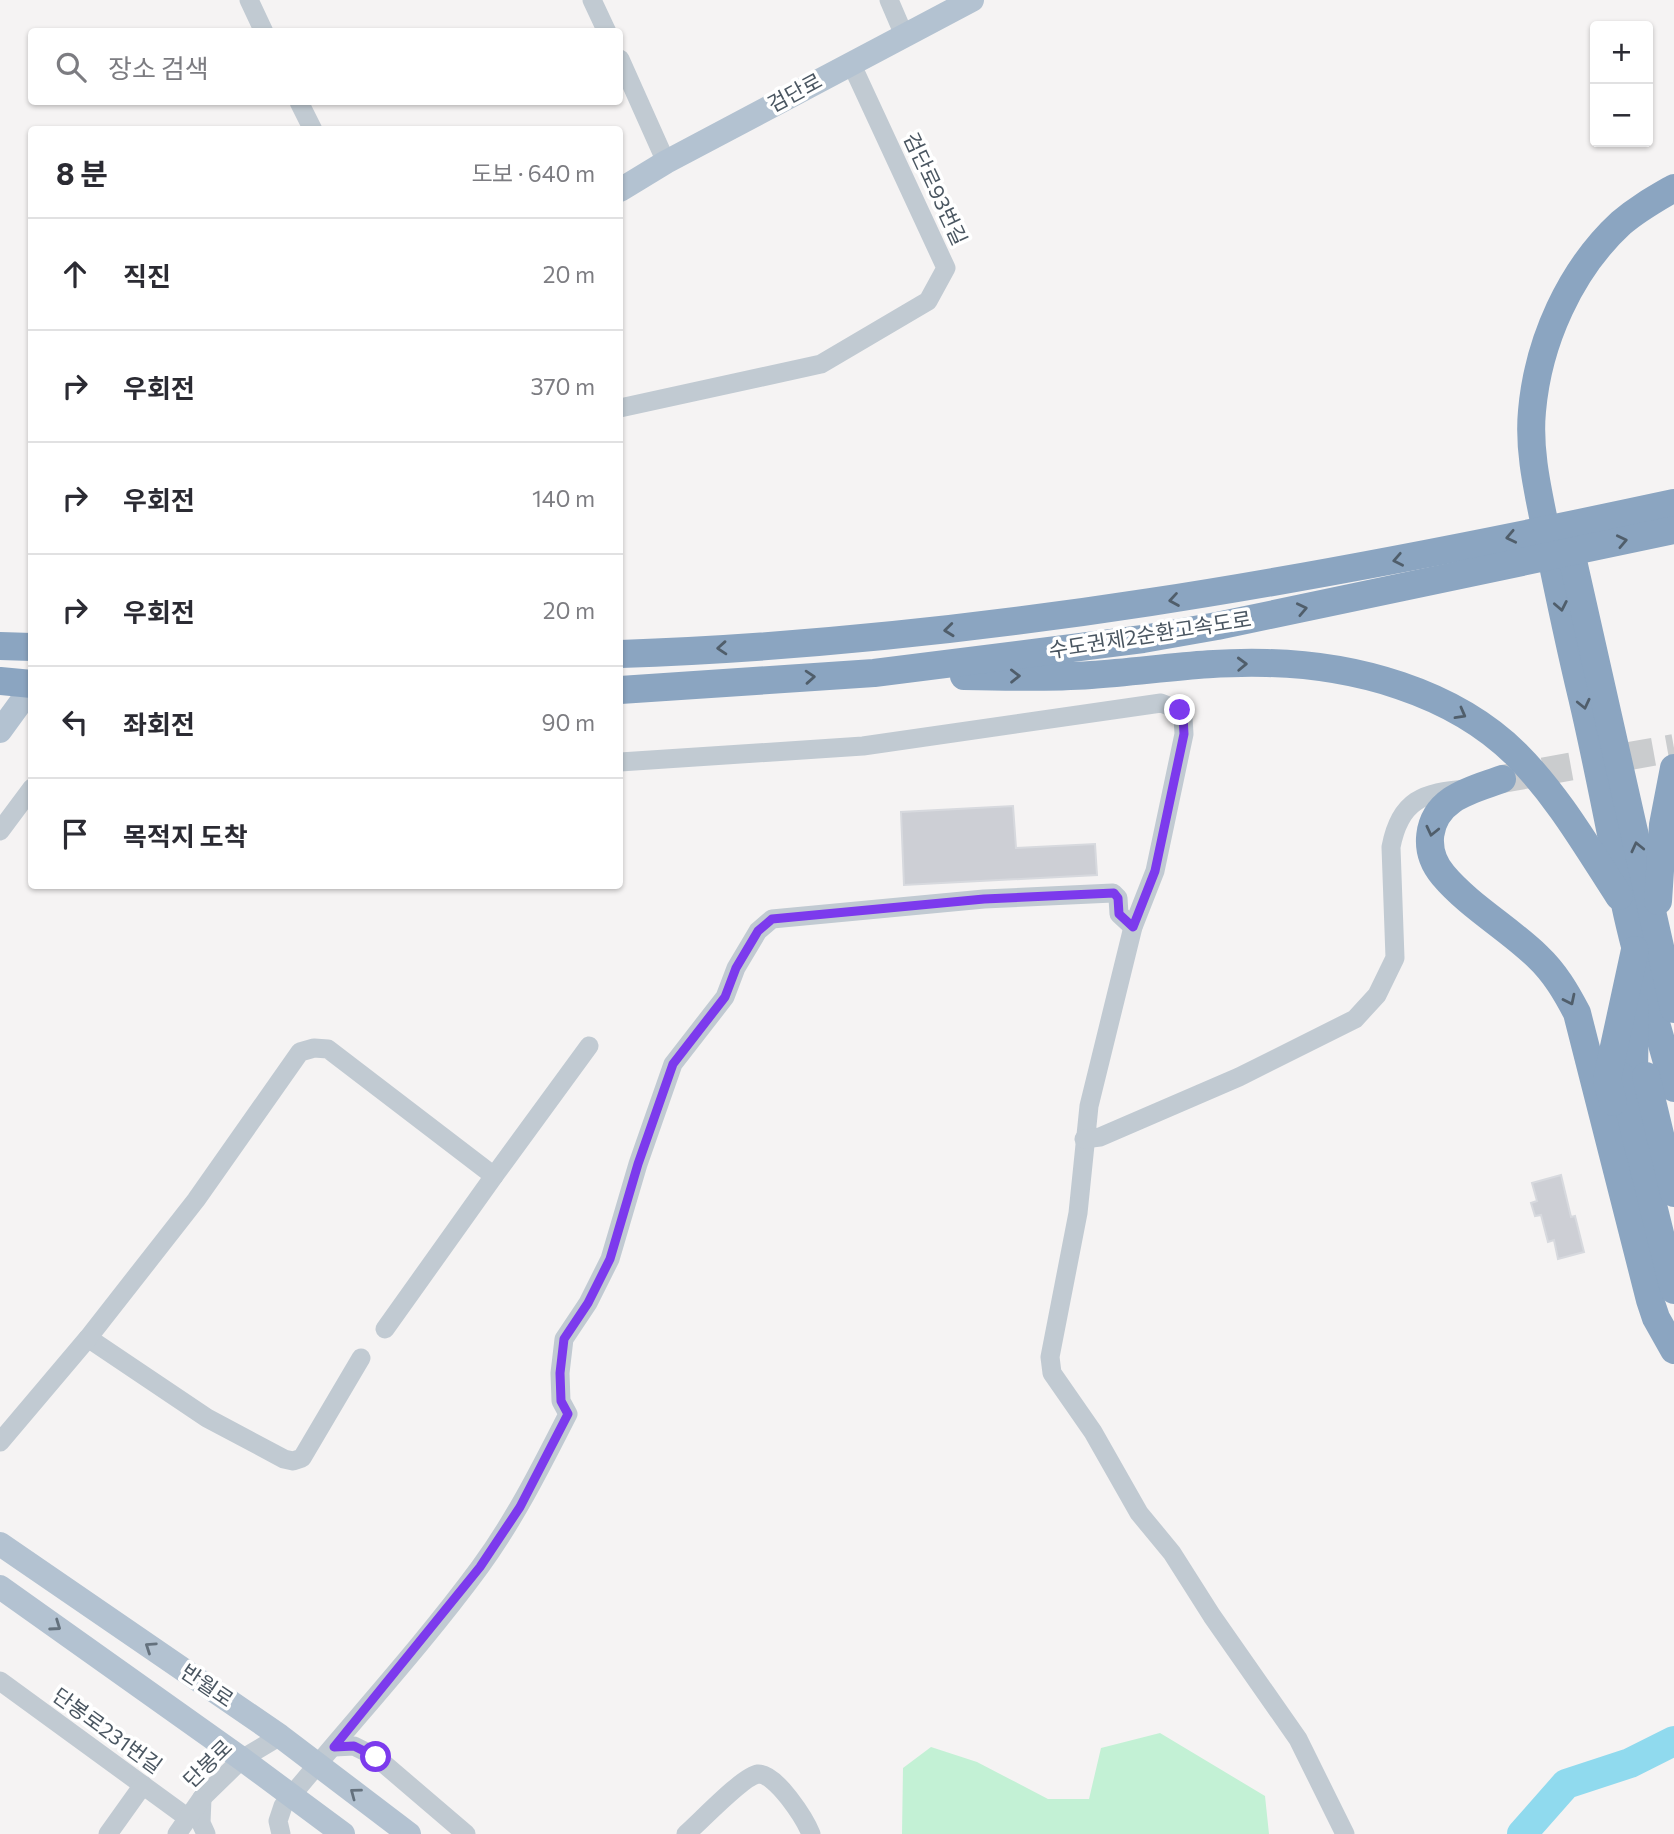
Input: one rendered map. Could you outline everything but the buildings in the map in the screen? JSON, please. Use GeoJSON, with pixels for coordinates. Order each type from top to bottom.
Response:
{"type":"FeatureCollection","features":[{"type":"Feature","properties":{"kind":"highway"},"geometry":{"type":"LineString","coordinates":[[1674,188],[1645,204],[1621,223],[1596,250],[1564,300],[1544,352],[1536,384],[1531,434],[1543,466],[1578,636],[1674,1009]]}},
{"type":"Feature","properties":{"kind":"highway"},"geometry":{"type":"LineString","coordinates":[[1543,466],[1563,352],[1577,315],[1602,271],[1623,246],[1649,223],[1674,210]]}},
{"type":"Feature","properties":{"kind":"highway","name":"수도권제2순환고속도로"},"geometry":{"type":"LineString","coordinates":[[623,654],[877,637],[1023,622],[1341,572],[1673,510]]}},
{"type":"Feature","properties":{"kind":"highway","name":"수도권제2순환고속도로"},"geometry":{"type":"LineString","coordinates":[[623,690],[873,673],[1131,640],[1217,626],[1673,510]]}},
{"type":"Feature","properties":{"kind":"highway"},"geometry":{"type":"LineString","coordinates":[[1578,636],[1601,779],[1626,906]]}},
{"type":"Feature","properties":{"kind":"highway"},"geometry":{"type":"LineString","coordinates":[[0,646],[28,648]]}},
{"type":"Feature","properties":{"kind":"highway"},"geometry":{"type":"LineString","coordinates":[[873,673],[999,677],[1088,675],[1215,664],[1266,663],[1306,666],[1389,682],[1431,698],[1481,725],[1515,753],[1551,793],[1657,950],[1674,981]]}},
{"type":"Feature","properties":{"kind":"highway"},"geometry":{"type":"LineString","coordinates":[[0,681],[28,684]]}},
{"type":"Feature","properties":{"kind":"highway"},"geometry":{"type":"LineString","coordinates":[[1674,768],[1663,825],[1655,1068],[1674,1140]]}},
{"type":"Feature","properties":{"kind":"highway"},"geometry":{"type":"LineString","coordinates":[[1489,784],[1451,800],[1437,816],[1430,831],[1429,848],[1443,875],[1540,958],[1564,987],[1577,1013],[1650,1300],[1656,1318],[1674,1349]]}},
{"type":"Feature","properties":{"kind":"highway"},"geometry":{"type":"LineString","coordinates":[[1657,950],[1674,992]]}},
{"type":"Feature","properties":{"kind":"highway"},"geometry":{"type":"LineString","coordinates":[[1657,950],[1674,1088]]}},
{"type":"Feature","properties":{"kind":"highway"},"geometry":{"type":"LineString","coordinates":[[1657,950],[1644,1069],[1674,1193]]}},
{"type":"Feature","properties":{"kind":"highway"},"geometry":{"type":"LineString","coordinates":[[1657,950],[1634,1074],[1674,1242]]}},
{"type":"Feature","properties":{"kind":"highway"},"geometry":{"type":"LineString","coordinates":[[1657,950],[1620,1078],[1674,1290]]}},
{"type":"Feature","properties":{"kind":"highway"},"geometry":{"type":"LineString","coordinates":[[1657,950],[1607,1079],[1674,1349]]}},
{"type":"Feature","properties":{"kind":"main road","name":"검단로"},"geometry":{"type":"LineString","coordinates":[[623,188],[666,162],[972,0]]}},
{"type":"Feature","properties":{"kind":"main road"},"geometry":{"type":"LineString","coordinates":[[0,731],[28,691]]}},
{"type":"Feature","properties":{"kind":"main road","name":"반월로"},"geometry":{"type":"LineString","coordinates":[[0,1545],[280,1736],[326,1756],[410,1834]]}},
{"type":"Feature","properties":{"kind":"main road","name":"반월로"},"geometry":{"type":"LineString","coordinates":[[0,1587],[344,1834]]}},
{"type":"Feature","properties":{"kind":"street"},"geometry":{"type":"LineString","coordinates":[[249,0],[262,28]]}},
{"type":"Feature","properties":{"kind":"street"},"geometry":{"type":"LineString","coordinates":[[593,0],[605,28]]}},
{"type":"Feature","properties":{"kind":"street"},"geometry":{"type":"LineString","coordinates":[[889,0],[904,35]]}},
{"type":"Feature","properties":{"kind":"street","name":"검단로93번길"},"geometry":{"type":"LineString","coordinates":[[623,407],[821,364],[928,301],[946,268],[851,63]]}},
{"type":"Feature","properties":{"kind":"street"},"geometry":{"type":"LineString","coordinates":[[623,66],[666,162]]}},
{"type":"Feature","properties":{"kind":"street"},"geometry":{"type":"LineString","coordinates":[[300,105],[311,126]]}},
{"type":"Feature","properties":{"kind":"street"},"geometry":{"type":"LineString","coordinates":[[623,762],[863,746],[1161,703],[1180,710],[1184,734],[1155,871],[1133,927],[1089,1106],[1078,1213],[1050,1357],[1052,1373],[1093,1432],[1139,1513],[1172,1553],[1212,1616],[1298,1739],[1345,1834]]}},
{"type":"Feature","properties":{"kind":"street"},"geometry":{"type":"LineString","coordinates":[[1084,1139],[1100,1137],[1239,1077],[1364,1012],[1387,977],[1395,958],[1391,846],[1398,822],[1413,802],[1432,793],[1489,784]]}},
{"type":"Feature","properties":{"kind":"street"},"geometry":{"type":"LineString","coordinates":[[0,831],[28,793]]}},
{"type":"Feature","properties":{"kind":"street"},"geometry":{"type":"LineString","coordinates":[[281,1834],[278,1821],[283,1806],[480,1567],[520,1507],[568,1414],[561,1401],[560,1373],[564,1339],[588,1303],[610,1259],[638,1164],[673,1064],[725,997],[736,968],[758,931],[772,919],[984,899],[1114,893],[1118,898],[1119,914],[1133,927]]}},
{"type":"Feature","properties":{"kind":"street"},"geometry":{"type":"LineString","coordinates":[[385,1329],[589,1046]]}},
{"type":"Feature","properties":{"kind":"street"},"geometry":{"type":"LineString","coordinates":[[0,1442],[89,1338],[196,1200],[300,1052],[314,1048],[328,1049],[494,1176]]}},
{"type":"Feature","properties":{"kind":"street"},"geometry":{"type":"LineString","coordinates":[[89,1338],[207,1418],[284,1459],[293,1461],[302,1458],[362,1358]]}},
{"type":"Feature","properties":{"kind":"street","name":"단봉로231번길"},"geometry":{"type":"LineString","coordinates":[[0,1681],[143,1785],[182,1826]]}},
{"type":"Feature","properties":{"kind":"street","name":"단봉로"},"geometry":{"type":"LineString","coordinates":[[182,1826],[202,1798],[242,1759],[280,1736]]}},
{"type":"Feature","properties":{"kind":"street"},"geometry":{"type":"LineString","coordinates":[[326,1756],[354,1746],[376,1757],[466,1834]]}},
{"type":"Feature","properties":{"kind":"street"},"geometry":{"type":"LineString","coordinates":[[687,1834],[742,1782],[758,1774],[769,1777],[803,1816],[811,1834]]}},
{"type":"Feature","properties":{"kind":"street"},"geometry":{"type":"LineString","coordinates":[[108,1834],[143,1785]]}},
{"type":"Feature","properties":{"kind":"street"},"geometry":{"type":"LineString","coordinates":[[202,1798],[201,1823],[206,1834]]}},
{"type":"Feature","properties":{"kind":"green space"},"geometry":{"type":"Polygon","coordinates":[[[1160,1733],[1265,1796],[1269,1834],[902,1834],[903,1768],[931,1747],[977,1762],[1048,1799],[1089,1799],[1101,1748],[1160,1733]]]}},
{"type":"Feature","properties":{"kind":"waterway"},"geometry":{"type":"LineString","coordinates":[[1522,1834],[1566,1784],[1630,1763],[1674,1741]]}},
{"type":"Feature","properties":{"kind":"tunnel"},"geometry":{"type":"LineString","coordinates":[[1502,779],[1674,748]]}},
{"type":"Feature","properties":{"kind":"route"},"geometry":{"type":"LineString","coordinates":[[376,1757],[354,1746],[334,1747],[480,1567],[520,1507],[568,1414],[561,1401],[560,1373],[564,1339],[588,1303],[610,1259],[638,1164],[673,1064],[725,997],[736,968],[758,931],[772,919],[984,899],[1114,893],[1118,898],[1119,914],[1133,927],[1155,871],[1184,734],[1180,710]]}}]}
